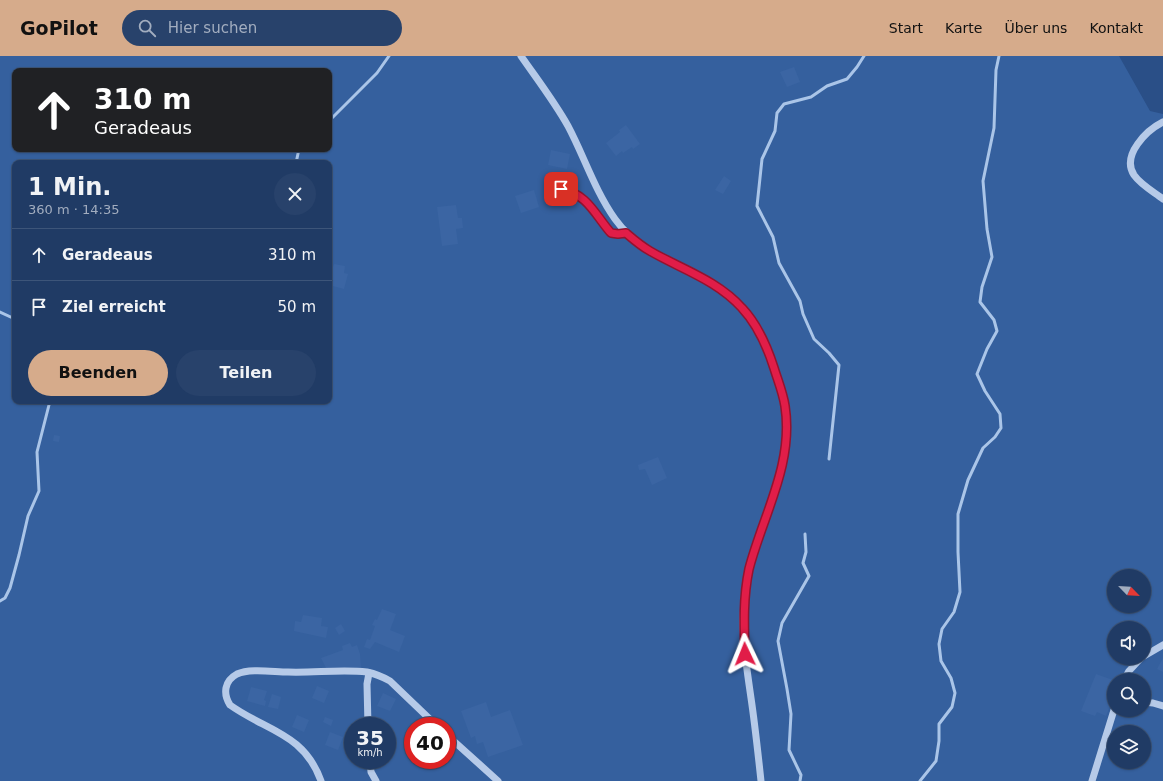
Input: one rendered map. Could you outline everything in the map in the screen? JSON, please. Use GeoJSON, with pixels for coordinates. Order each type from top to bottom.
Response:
{"type":"FeatureCollection","features":[{"type":"Feature","properties":{"kind":"street"},"geometry":{"type":"LineString","coordinates":[[521,56],[559,111],[603,200],[615,220],[626,233],[650,252],[706,280],[725,293],[741,307],[752,319],[761,334],[782,393],[787,423],[786,448],[782,469],[749,569],[744,611],[745,654],[761,781]]}},
{"type":"Feature","properties":{"kind":"street"},"geometry":{"type":"LineString","coordinates":[[1163,122],[1156,126],[1138,144],[1132,155],[1130,165],[1138,180],[1163,199]]}},
{"type":"Feature","properties":{"kind":"street"},"geometry":{"type":"LineString","coordinates":[[550,189],[561,189],[573,192],[594,210],[611,233],[626,233]]}},
{"type":"Feature","properties":{"kind":"street"},"geometry":{"type":"LineString","coordinates":[[1151,652],[1163,645]]}},
{"type":"Feature","properties":{"kind":"street"},"geometry":{"type":"LineString","coordinates":[[1128,673],[1135,665]]}},
{"type":"Feature","properties":{"kind":"street"},"geometry":{"type":"LineString","coordinates":[[321,781],[312,762],[298,745],[287,737],[230,705],[225,696],[226,687],[228,682],[236,674],[251,671],[356,671],[369,673],[390,681],[428,717]]}},
{"type":"Feature","properties":{"kind":"street"},"geometry":{"type":"LineString","coordinates":[[368,717],[367,684],[369,673]]}},
{"type":"Feature","properties":{"kind":"street"},"geometry":{"type":"LineString","coordinates":[[1151,702],[1163,706]]}},
{"type":"Feature","properties":{"kind":"street"},"geometry":{"type":"LineString","coordinates":[[1092,781],[1112,717]]}},
{"type":"Feature","properties":{"kind":"street"},"geometry":{"type":"LineString","coordinates":[[456,743],[498,781]]}},
{"type":"Feature","properties":{"kind":"street"},"geometry":{"type":"LineString","coordinates":[[371,769],[376,781]]}},
{"type":"Feature","properties":{"kind":"shaded area"},"geometry":{"type":"Polygon","coordinates":[[[0,56],[1119,56],[1150,111],[1163,114],[1163,781],[0,781],[0,56]]]}},
{"type":"Feature","properties":{"kind":"building"},"geometry":{"type":"Polygon","coordinates":[[[794,67],[800,82],[787,87],[780,72],[794,67]]]}},
{"type":"Feature","properties":{"kind":"building"},"geometry":{"type":"Polygon","coordinates":[[[626,125],[640,144],[623,153],[622,151],[616,156],[606,143],[626,125]]]}},
{"type":"Feature","properties":{"kind":"building"},"geometry":{"type":"Polygon","coordinates":[[[551,150],[570,154],[567,169],[548,165],[551,150]]]}},
{"type":"Feature","properties":{"kind":"building"},"geometry":{"type":"Polygon","coordinates":[[[724,176],[731,181],[723,194],[715,190],[724,176]]]}},
{"type":"Feature","properties":{"kind":"building"},"geometry":{"type":"Polygon","coordinates":[[[534,190],[539,207],[521,213],[515,196],[534,190]]]}},
{"type":"Feature","properties":{"kind":"building"},"geometry":{"type":"Polygon","coordinates":[[[456,205],[458,218],[462,218],[463,228],[456,229],[458,244],[442,246],[437,207],[456,205]]]}},
{"type":"Feature","properties":{"kind":"building"},"geometry":{"type":"Polygon","coordinates":[[[334,264],[345,266],[344,273],[348,274],[344,289],[332,286],[332,270],[334,264]]]}},
{"type":"Feature","properties":{"kind":"building"},"geometry":{"type":"Polygon","coordinates":[[[54,435],[60,436],[59,442],[53,441],[54,435]]]}},
{"type":"Feature","properties":{"kind":"building"},"geometry":{"type":"Polygon","coordinates":[[[658,457],[667,478],[652,485],[645,469],[639,470],[638,465],[658,457]]]}},
{"type":"Feature","properties":{"kind":"building"},"geometry":{"type":"Polygon","coordinates":[[[382,609],[396,614],[390,630],[405,636],[399,652],[375,642],[370,649],[364,647],[367,639],[370,640],[375,626],[372,625],[375,619],[377,620],[382,609]]]}},
{"type":"Feature","properties":{"kind":"building"},"geometry":{"type":"Polygon","coordinates":[[[303,615],[322,618],[321,626],[328,627],[326,638],[294,631],[295,621],[301,622],[303,615]]]}},
{"type":"Feature","properties":{"kind":"building"},"geometry":{"type":"Polygon","coordinates":[[[341,624],[345,631],[339,635],[335,628],[341,624]]]}},
{"type":"Feature","properties":{"kind":"building"},"geometry":{"type":"Polygon","coordinates":[[[350,643],[352,647],[357,645],[360,654],[361,668],[326,668],[321,658],[343,650],[342,646],[350,643]]]}},
{"type":"Feature","properties":{"kind":"building"},"geometry":{"type":"Polygon","coordinates":[[[1163,658],[1163,672],[1157,669],[1163,658]]]}},
{"type":"Feature","properties":{"kind":"building"},"geometry":{"type":"Polygon","coordinates":[[[1096,674],[1107,678],[1106,716],[1097,712],[1095,716],[1081,711],[1096,674]]]}},
{"type":"Feature","properties":{"kind":"building"},"geometry":{"type":"Polygon","coordinates":[[[317,686],[329,691],[324,703],[312,698],[317,686]]]}},
{"type":"Feature","properties":{"kind":"building"},"geometry":{"type":"Polygon","coordinates":[[[251,687],[267,691],[264,700],[266,701],[265,706],[247,701],[251,687]]]}},
{"type":"Feature","properties":{"kind":"building"},"geometry":{"type":"Polygon","coordinates":[[[383,693],[396,699],[390,711],[377,706],[383,693]]]}},
{"type":"Feature","properties":{"kind":"building"},"geometry":{"type":"Polygon","coordinates":[[[272,694],[281,697],[278,709],[268,707],[272,694]]]}},
{"type":"Feature","properties":{"kind":"building"},"geometry":{"type":"Polygon","coordinates":[[[486,702],[491,717],[510,710],[523,745],[488,757],[483,742],[477,744],[475,736],[471,738],[461,711],[486,702]]]}},
{"type":"Feature","properties":{"kind":"building"},"geometry":{"type":"Polygon","coordinates":[[[297,715],[309,720],[304,732],[292,727],[297,715]]]}},
{"type":"Feature","properties":{"kind":"building"},"geometry":{"type":"Polygon","coordinates":[[[325,717],[333,720],[331,726],[323,722],[325,717]]]}},
{"type":"Feature","properties":{"kind":"building"},"geometry":{"type":"Polygon","coordinates":[[[330,732],[343,737],[338,750],[325,745],[330,732]]]}},
{"type":"Feature","properties":{"kind":"waterway"},"geometry":{"type":"LineString","coordinates":[[332,118],[377,73],[389,56]]}},
{"type":"Feature","properties":{"kind":"waterway"},"geometry":{"type":"LineString","coordinates":[[829,459],[839,365],[814,339],[803,314],[800,301],[779,263],[773,237],[757,206],[762,159],[775,131],[777,113],[784,104],[811,97],[827,86],[847,79],[864,56]]}},
{"type":"Feature","properties":{"kind":"waterway"},"geometry":{"type":"LineString","coordinates":[[920,781],[936,761],[939,741],[939,724],[952,707],[955,693],[951,678],[941,661],[939,644],[942,629],[954,612],[960,592],[958,514],[968,480],[983,448],[995,437],[1001,428],[1000,414],[985,391],[977,374],[987,349],[997,331],[994,320],[980,302],[982,287],[992,257],[987,229],[983,181],[994,128],[996,70],[999,56]]}},
{"type":"Feature","properties":{"kind":"waterway"},"geometry":{"type":"LineString","coordinates":[[297,160],[298,152]]}},
{"type":"Feature","properties":{"kind":"waterway"},"geometry":{"type":"LineString","coordinates":[[0,312],[12,318]]}},
{"type":"Feature","properties":{"kind":"waterway"},"geometry":{"type":"LineString","coordinates":[[0,601],[5,598],[10,588],[28,516],[39,491],[37,452],[49,404]]}},
{"type":"Feature","properties":{"kind":"waterway"},"geometry":{"type":"LineString","coordinates":[[800,781],[801,775],[789,750],[791,714],[778,641],[782,623],[809,576],[803,563],[806,552],[805,534]]}},
{"type":"Feature","properties":{"kind":"route"},"geometry":{"type":"LineString","coordinates":[[561,189],[573,192],[587,203],[611,233],[626,233],[650,252],[706,280],[725,293],[752,319],[761,334],[768,351],[785,406],[787,423],[786,448],[774,497],[749,569],[744,611],[745,654]]}}]}
